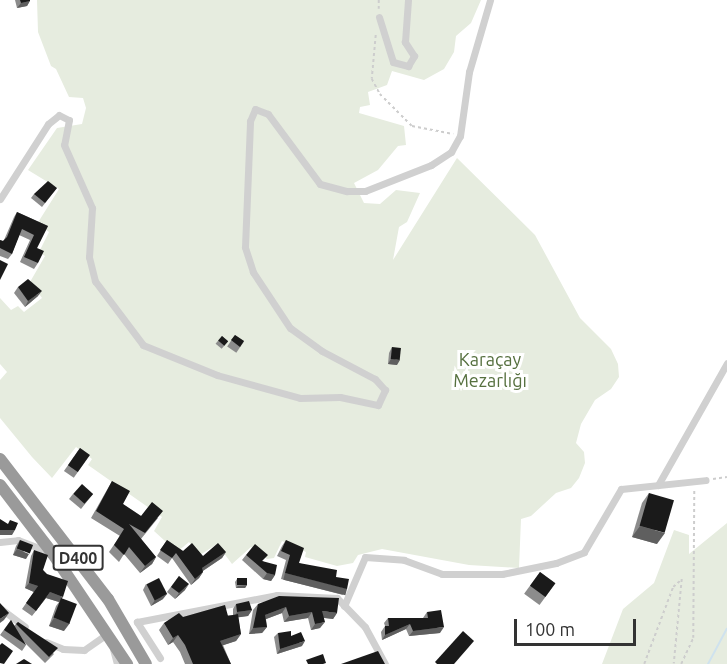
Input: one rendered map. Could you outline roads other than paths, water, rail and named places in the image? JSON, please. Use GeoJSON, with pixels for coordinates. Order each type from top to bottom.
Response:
{"type":"FeatureCollection","features":[{"type":"Feature","properties":{"kind":"highway","name":"D400"},"geometry":{"type":"LineString","coordinates":[[0,459],[108,599],[146,664]]}},
{"type":"Feature","properties":{"kind":"highway","name":"D400"},"geometry":{"type":"LineString","coordinates":[[0,485],[53,554],[108,632],[127,664]]}},
{"type":"Feature","properties":{"kind":"street"},"geometry":{"type":"LineString","coordinates":[[379,17],[393,62],[408,66],[414,56],[405,42],[408,0]]}},
{"type":"Feature","properties":{"kind":"street"},"geometry":{"type":"LineString","coordinates":[[0,199],[48,124],[59,116],[69,120],[64,145],[92,208],[89,257],[95,281],[143,345],[217,375],[300,398],[340,397],[378,405],[386,390],[375,379],[322,351],[290,328],[252,272],[244,247],[250,121],[255,109],[268,114],[320,184],[347,191],[365,191],[431,165],[451,152],[460,136],[469,72],[490,0]]}},
{"type":"Feature","properties":{"kind":"street"},"geometry":{"type":"LineString","coordinates":[[658,485],[727,363]]}},
{"type":"Feature","properties":{"kind":"street"},"geometry":{"type":"LineString","coordinates":[[344,606],[364,557],[404,560],[442,574],[502,574],[556,563],[584,552],[621,489],[706,480]]}},
{"type":"Feature","properties":{"kind":"street"},"geometry":{"type":"LineString","coordinates":[[0,542],[18,540],[53,554]]}},
{"type":"Feature","properties":{"kind":"street"},"geometry":{"type":"LineString","coordinates":[[160,658],[137,622],[277,595],[337,598],[365,627],[385,664]]}},
{"type":"Feature","properties":{"kind":"street"},"geometry":{"type":"LineString","coordinates":[[0,608],[45,641],[63,649],[92,648],[108,632],[117,664]]}},
{"type":"Feature","properties":{"kind":"waterway"},"geometry":{"type":"LineString","coordinates":[[708,664],[727,629]]}},
{"type":"Feature","properties":{"kind":"park label","name":"Karaçay Mezarlığı"},"geometry":{"type":"Point","coordinates":[490,370]}}]}
